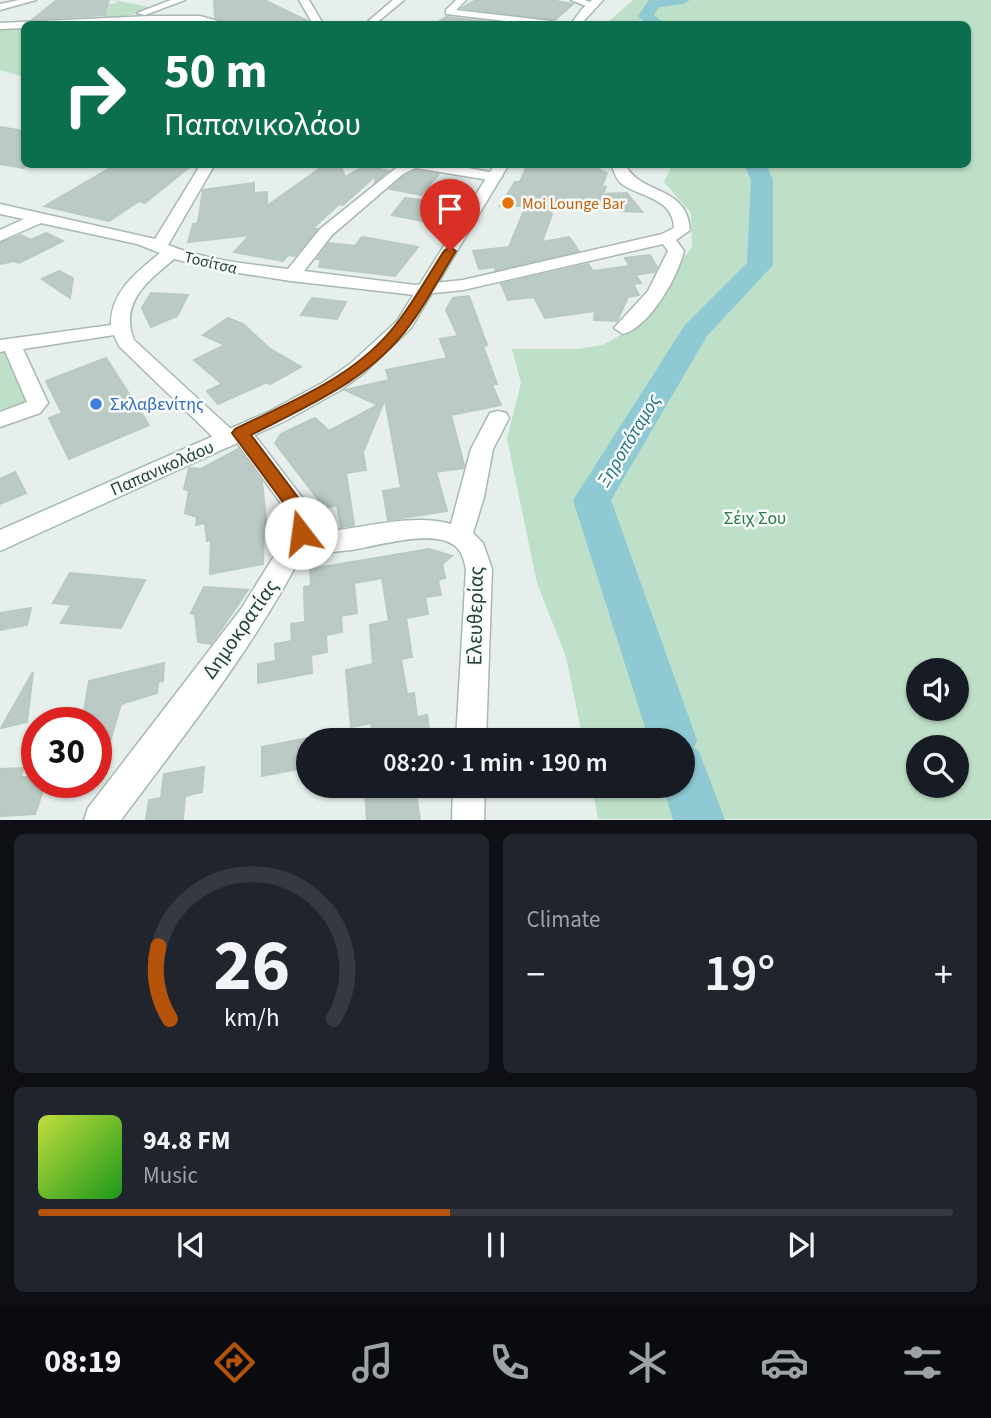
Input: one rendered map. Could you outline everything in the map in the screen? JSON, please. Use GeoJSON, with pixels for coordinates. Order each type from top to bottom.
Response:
{"type":"FeatureCollection","features":[{"type":"Feature","properties":{"kind":"street"},"geometry":{"type":"LineString","coordinates":[[2,5],[31,0]]}},
{"type":"Feature","properties":{"kind":"street"},"geometry":{"type":"LineString","coordinates":[[118,19],[180,0]]}},
{"type":"Feature","properties":{"kind":"street"},"geometry":{"type":"LineString","coordinates":[[304,0],[316,21]]}},
{"type":"Feature","properties":{"kind":"street"},"geometry":{"type":"LineString","coordinates":[[380,21],[399,0]]}},
{"type":"Feature","properties":{"kind":"street"},"geometry":{"type":"LineString","coordinates":[[461,0],[450,8],[451,12],[526,21]]}},
{"type":"Feature","properties":{"kind":"street"},"geometry":{"type":"LineString","coordinates":[[576,0],[595,2]]}},
{"type":"Feature","properties":{"kind":"street"},"geometry":{"type":"LineString","coordinates":[[142,2],[193,19]]}},
{"type":"Feature","properties":{"kind":"street"},"geometry":{"type":"LineString","coordinates":[[579,21],[595,2]]}},
{"type":"Feature","properties":{"kind":"street"},"geometry":{"type":"LineString","coordinates":[[84,21],[205,21]]}},
{"type":"Feature","properties":{"kind":"street"},"geometry":{"type":"LineString","coordinates":[[0,26],[21,25]]}},
{"type":"Feature","properties":{"kind":"street"},"geometry":{"type":"LineString","coordinates":[[0,420],[33,408],[37,403],[5,345],[98,334],[120,328],[120,309],[126,293],[165,249],[170,231],[206,168]]}},
{"type":"Feature","properties":{"kind":"street"},"geometry":{"type":"LineString","coordinates":[[291,276],[326,232],[398,171],[405,168]]}},
{"type":"Feature","properties":{"kind":"street"},"geometry":{"type":"LineString","coordinates":[[463,168],[499,171]]}},
{"type":"Feature","properties":{"kind":"street"},"geometry":{"type":"LineString","coordinates":[[620,168],[625,180],[662,197],[682,219],[682,230],[667,237],[676,251],[673,262],[641,315],[623,328]]}},
{"type":"Feature","properties":{"kind":"street","name":"Παπανικολάου"},"geometry":{"type":"LineString","coordinates":[[0,541],[234,436],[330,389],[365,365],[404,324],[499,171]]}},
{"type":"Feature","properties":{"kind":"street","name":"Τοσίτσα"},"geometry":{"type":"LineString","coordinates":[[0,209],[41,217],[226,266],[291,276],[426,289],[463,285],[667,237]]}},
{"type":"Feature","properties":{"kind":"street"},"geometry":{"type":"LineString","coordinates":[[0,236],[41,217]]}},
{"type":"Feature","properties":{"kind":"street","name":"Δημοκρατίας"},"geometry":{"type":"LineString","coordinates":[[100,820],[262,600],[297,544],[303,527],[303,516],[234,436],[126,342],[120,328]]}},
{"type":"Feature","properties":{"kind":"street"},"geometry":{"type":"LineString","coordinates":[[297,544],[344,541],[417,530],[437,530],[459,537],[472,497],[482,450],[498,418]]}},
{"type":"Feature","properties":{"kind":"street","name":"Ελευθερίας"},"geometry":{"type":"LineString","coordinates":[[459,537],[475,552],[479,569],[472,728]]}},
{"type":"Feature","properties":{"kind":"street"},"geometry":{"type":"LineString","coordinates":[[468,820],[469,798]]}},
{"type":"Feature","properties":{"kind":"green space"},"geometry":{"type":"Polygon","coordinates":[[[114,0],[154,8],[127,16],[104,18],[110,4],[118,3],[114,0]]]}},
{"type":"Feature","properties":{"kind":"green space","name":"Σέιχ Σου"},"geometry":{"type":"Polygon","coordinates":[[[633,0],[991,0],[991,819],[598,819],[594,798],[695,798],[695,728],[581,728],[566,657],[537,583],[507,439],[521,383],[512,349],[577,349],[602,345],[645,322],[671,275],[692,247],[691,213],[664,182],[671,168],[971,168],[971,21],[609,21],[633,0]]]}},
{"type":"Feature","properties":{"kind":"green space"},"geometry":{"type":"Polygon","coordinates":[[[21,26],[21,76],[0,70],[0,28],[21,26]]]}},
{"type":"Feature","properties":{"kind":"green space"},"geometry":{"type":"Polygon","coordinates":[[[7,352],[31,404],[0,415],[0,353],[7,352]]]}},
{"type":"Feature","properties":{"kind":"building"},"geometry":{"type":"Polygon","coordinates":[[[57,0],[109,0],[105,15],[33,19],[57,0]]]}},
{"type":"Feature","properties":{"kind":"building"},"geometry":{"type":"Polygon","coordinates":[[[214,0],[264,0],[308,21],[225,21],[215,17],[214,0]]]}},
{"type":"Feature","properties":{"kind":"building"},"geometry":{"type":"Polygon","coordinates":[[[476,0],[551,0],[573,4],[555,20],[462,8],[476,0]]]}},
{"type":"Feature","properties":{"kind":"building"},"geometry":{"type":"Polygon","coordinates":[[[446,17],[480,21],[440,21],[446,17]]]}},
{"type":"Feature","properties":{"kind":"building"},"geometry":{"type":"Polygon","coordinates":[[[0,127],[21,130],[21,168],[0,164],[0,127]]]}},
{"type":"Feature","properties":{"kind":"building"},"geometry":{"type":"Polygon","coordinates":[[[110,168],[188,168],[145,203],[139,201],[109,221],[45,206],[110,168]]]}},
{"type":"Feature","properties":{"kind":"building"},"geometry":{"type":"Polygon","coordinates":[[[320,168],[342,168],[345,177],[361,168],[388,171],[375,182],[376,175],[343,205],[339,204],[313,228],[317,229],[295,256],[288,255],[283,261],[234,252],[250,235],[188,242],[193,224],[198,223],[203,190],[254,183],[254,193],[267,192],[267,206],[320,168]]]}},
{"type":"Feature","properties":{"kind":"building"},"geometry":{"type":"Polygon","coordinates":[[[526,168],[598,168],[607,173],[602,186],[606,187],[597,207],[548,207],[552,214],[542,242],[569,237],[579,251],[496,270],[494,267],[479,269],[473,251],[509,247],[526,206],[500,206],[515,182],[520,182],[526,168]]]}},
{"type":"Feature","properties":{"kind":"building"},"geometry":{"type":"Polygon","coordinates":[[[416,171],[439,174],[421,195],[390,189],[404,176],[416,171]]]}},
{"type":"Feature","properties":{"kind":"building"},"geometry":{"type":"Polygon","coordinates":[[[627,193],[642,212],[618,211],[605,194],[627,193]]]}},
{"type":"Feature","properties":{"kind":"building"},"geometry":{"type":"Polygon","coordinates":[[[405,198],[442,203],[428,222],[392,215],[405,198]]]}},
{"type":"Feature","properties":{"kind":"building"},"geometry":{"type":"Polygon","coordinates":[[[46,233],[63,241],[19,263],[14,261],[0,264],[0,243],[21,235],[31,240],[46,233]]]}},
{"type":"Feature","properties":{"kind":"building"},"geometry":{"type":"Polygon","coordinates":[[[362,237],[418,247],[395,276],[319,267],[321,259],[317,259],[329,243],[355,246],[362,237]]]}},
{"type":"Feature","properties":{"kind":"building"},"geometry":{"type":"Polygon","coordinates":[[[650,255],[657,267],[654,272],[635,275],[625,258],[650,255]]]}},
{"type":"Feature","properties":{"kind":"building"},"geometry":{"type":"Polygon","coordinates":[[[588,264],[593,271],[629,266],[641,283],[633,284],[639,295],[628,297],[617,321],[594,320],[595,311],[545,318],[534,297],[508,300],[501,284],[588,264]]]}},
{"type":"Feature","properties":{"kind":"building"},"geometry":{"type":"Polygon","coordinates":[[[59,271],[73,278],[70,298],[42,279],[59,271]]]}},
{"type":"Feature","properties":{"kind":"building"},"geometry":{"type":"Polygon","coordinates":[[[151,293],[188,295],[177,316],[151,327],[142,308],[151,293]]]}},
{"type":"Feature","properties":{"kind":"building"},"geometry":{"type":"Polygon","coordinates":[[[469,296],[487,345],[483,346],[497,384],[492,385],[501,405],[451,415],[464,465],[463,468],[436,472],[447,511],[388,520],[383,491],[401,488],[385,399],[363,452],[366,470],[346,473],[354,525],[341,527],[337,505],[325,508],[275,443],[281,434],[315,418],[329,431],[378,405],[345,390],[389,380],[386,370],[447,358],[440,339],[458,336],[446,310],[453,298],[469,296]]]}},
{"type":"Feature","properties":{"kind":"building"},"geometry":{"type":"Polygon","coordinates":[[[312,298],[346,302],[337,319],[301,315],[312,298]]]}},
{"type":"Feature","properties":{"kind":"building"},"geometry":{"type":"Polygon","coordinates":[[[228,318],[243,324],[269,348],[301,367],[270,384],[267,382],[218,404],[207,391],[222,384],[194,360],[225,345],[203,335],[228,318]]]}},
{"type":"Feature","properties":{"kind":"building","name":"Σκλαβενίτης"},"geometry":{"type":"Polygon","coordinates":[[[106,358],[149,425],[69,459],[49,418],[62,413],[46,381],[106,358]]]}},
{"type":"Feature","properties":{"kind":"building"},"geometry":{"type":"Polygon","coordinates":[[[238,449],[262,482],[267,529],[264,530],[263,564],[210,574],[211,540],[207,541],[205,523],[196,525],[197,517],[185,513],[189,491],[184,489],[189,468],[201,469],[238,449]]]}},
{"type":"Feature","properties":{"kind":"building"},"geometry":{"type":"Polygon","coordinates":[[[15,472],[26,493],[0,504],[0,479],[15,472]]]}},
{"type":"Feature","properties":{"kind":"building"},"geometry":{"type":"Polygon","coordinates":[[[429,549],[452,556],[442,564],[445,578],[438,580],[441,595],[425,597],[428,614],[406,618],[412,657],[401,659],[407,694],[414,693],[417,717],[427,715],[429,728],[372,728],[371,723],[351,727],[346,670],[373,664],[370,625],[389,621],[382,578],[354,583],[357,613],[341,616],[342,632],[326,635],[327,652],[311,655],[312,673],[258,683],[258,664],[276,661],[275,644],[292,641],[291,624],[305,622],[304,587],[311,586],[310,569],[429,549]]]}},
{"type":"Feature","properties":{"kind":"building"},"geometry":{"type":"Polygon","coordinates":[[[70,573],[145,580],[121,628],[61,623],[71,605],[53,603],[70,573]]]}},
{"type":"Feature","properties":{"kind":"building"},"geometry":{"type":"Polygon","coordinates":[[[204,587],[248,590],[211,644],[198,642],[195,615],[191,613],[204,587]]]}},
{"type":"Feature","properties":{"kind":"building"},"geometry":{"type":"Polygon","coordinates":[[[31,608],[27,625],[0,630],[0,613],[31,608]]]}},
{"type":"Feature","properties":{"kind":"building"},"geometry":{"type":"Polygon","coordinates":[[[164,663],[163,681],[158,682],[157,693],[121,704],[112,735],[112,707],[85,707],[89,681],[164,663]]]}},
{"type":"Feature","properties":{"kind":"building"},"geometry":{"type":"Polygon","coordinates":[[[33,672],[29,707],[21,707],[21,723],[1,728],[33,672]]]}},
{"type":"Feature","properties":{"kind":"building"},"geometry":{"type":"Polygon","coordinates":[[[296,740],[296,769],[262,776],[262,747],[296,740]]]}},
{"type":"Feature","properties":{"kind":"building"},"geometry":{"type":"Polygon","coordinates":[[[204,767],[202,792],[185,796],[183,820],[146,820],[149,800],[161,798],[164,774],[204,767]]]}},
{"type":"Feature","properties":{"kind":"building"},"geometry":{"type":"Polygon","coordinates":[[[21,768],[21,798],[40,798],[35,814],[0,816],[0,769],[21,768]]]}},
{"type":"Feature","properties":{"kind":"building"},"geometry":{"type":"Polygon","coordinates":[[[366,798],[417,798],[420,820],[367,820],[366,798]]]}},
{"type":"Feature","properties":{"kind":"waterway","name":"Ξηροπόταμος"},"geometry":{"type":"LineString","coordinates":[[652,21],[646,16],[654,3],[683,0]]}},
{"type":"Feature","properties":{"kind":"waterway","name":"Ξηροπόταμος"},"geometry":{"type":"LineString","coordinates":[[669,728],[592,500],[695,331],[760,265],[762,180],[757,168]]}},
{"type":"Feature","properties":{"kind":"waterway","name":"Ξηροπόταμος"},"geometry":{"type":"LineString","coordinates":[[692,798],[699,820]]}},
{"type":"Feature","properties":{"kind":"place","name":"Moi Lounge Bar"},"geometry":{"type":"Point","coordinates":[508,203]}},
{"type":"Feature","properties":{"kind":"place","name":"Σκλαβενίτης"},"geometry":{"type":"Point","coordinates":[96,404]}},
{"type":"Feature","properties":{"kind":"route"},"geometry":{"type":"LineString","coordinates":[[301,533],[303,516],[241,433],[330,389],[365,365],[404,324],[450,251]]}}]}
